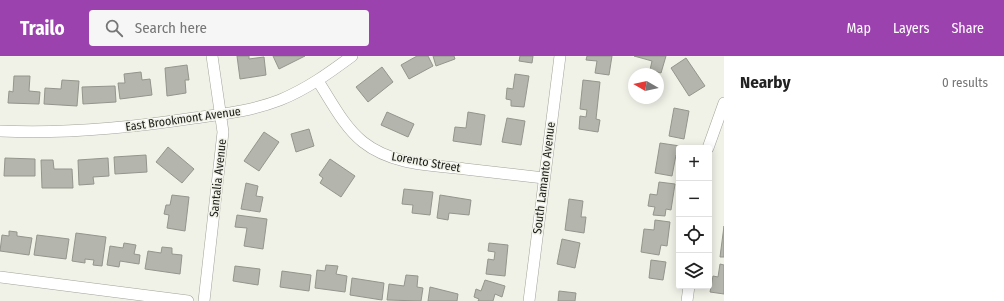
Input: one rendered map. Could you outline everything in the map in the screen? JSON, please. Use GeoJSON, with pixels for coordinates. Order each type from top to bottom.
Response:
{"type":"FeatureCollection","features":[{"type":"Feature","properties":{"kind":"street","name":"Santalia Avenue"},"geometry":{"type":"LineString","coordinates":[[204,301],[223,132],[212,56]]}},
{"type":"Feature","properties":{"kind":"street","name":"East Brookmont Avenue"},"geometry":{"type":"LineString","coordinates":[[0,131],[40,133],[105,130],[255,108],[279,100],[318,81],[352,56]]}},
{"type":"Feature","properties":{"kind":"street","name":"South Lamanto Avenue"},"geometry":{"type":"LineString","coordinates":[[529,301],[560,56]]}},
{"type":"Feature","properties":{"kind":"street","name":"Lorento Street"},"geometry":{"type":"LineString","coordinates":[[318,81],[348,125],[362,141],[379,153],[401,160],[428,165],[544,178]]}},
{"type":"Feature","properties":{"kind":"street"},"geometry":{"type":"LineString","coordinates":[[709,145],[724,103]]}},
{"type":"Feature","properties":{"kind":"street"},"geometry":{"type":"LineString","coordinates":[[0,277],[188,301]]}},
{"type":"Feature","properties":{"kind":"street"},"geometry":{"type":"LineString","coordinates":[[687,301],[689,289]]}},
{"type":"Feature","properties":{"kind":"building"},"geometry":{"type":"Polygon","coordinates":[[[237,56],[249,56],[249,59],[264,57],[266,75],[240,79],[237,56]]]}},
{"type":"Feature","properties":{"kind":"building"},"geometry":{"type":"Polygon","coordinates":[[[273,56],[305,56],[279,69],[273,56]]]}},
{"type":"Feature","properties":{"kind":"building"},"geometry":{"type":"Polygon","coordinates":[[[417,56],[428,56],[433,66],[409,79],[401,65],[417,56]]]}},
{"type":"Feature","properties":{"kind":"building"},"geometry":{"type":"Polygon","coordinates":[[[433,56],[454,56],[455,59],[436,66],[433,56]]]}},
{"type":"Feature","properties":{"kind":"building"},"geometry":{"type":"Polygon","coordinates":[[[520,56],[533,56],[532,63],[519,61],[520,56]]]}},
{"type":"Feature","properties":{"kind":"building"},"geometry":{"type":"Polygon","coordinates":[[[587,56],[612,56],[609,75],[595,73],[597,61],[586,60],[587,56]]]}},
{"type":"Feature","properties":{"kind":"building"},"geometry":{"type":"Polygon","coordinates":[[[634,56],[666,56],[662,68],[650,68],[652,61],[634,56]]]}},
{"type":"Feature","properties":{"kind":"building"},"geometry":{"type":"Polygon","coordinates":[[[686,58],[705,86],[689,96],[671,68],[686,58]]]}},
{"type":"Feature","properties":{"kind":"building"},"geometry":{"type":"Polygon","coordinates":[[[187,65],[189,80],[185,80],[186,93],[167,96],[165,68],[187,65]]]}},
{"type":"Feature","properties":{"kind":"building"},"geometry":{"type":"Polygon","coordinates":[[[382,67],[393,82],[368,102],[356,87],[382,67]]]}},
{"type":"Feature","properties":{"kind":"building"},"geometry":{"type":"Polygon","coordinates":[[[141,72],[142,80],[150,79],[152,95],[120,99],[118,83],[125,83],[124,74],[141,72]]]}},
{"type":"Feature","properties":{"kind":"building"},"geometry":{"type":"Polygon","coordinates":[[[515,74],[529,76],[524,107],[511,106],[511,100],[506,99],[507,88],[513,89],[515,74]]]}},
{"type":"Feature","properties":{"kind":"building"},"geometry":{"type":"Polygon","coordinates":[[[14,76],[30,76],[29,91],[40,92],[39,104],[8,103],[9,91],[13,92],[14,76]]]}},
{"type":"Feature","properties":{"kind":"building"},"geometry":{"type":"Polygon","coordinates":[[[62,80],[79,81],[77,106],[44,104],[45,88],[61,89],[62,80]]]}},
{"type":"Feature","properties":{"kind":"building"},"geometry":{"type":"Polygon","coordinates":[[[583,80],[600,82],[596,119],[600,120],[598,132],[579,129],[580,116],[586,117],[587,110],[580,109],[583,80]]]}},
{"type":"Feature","properties":{"kind":"building"},"geometry":{"type":"Polygon","coordinates":[[[115,86],[116,102],[83,104],[82,87],[115,86]]]}},
{"type":"Feature","properties":{"kind":"building"},"geometry":{"type":"Polygon","coordinates":[[[674,108],[689,111],[684,139],[669,136],[674,108]]]}},
{"type":"Feature","properties":{"kind":"building"},"geometry":{"type":"Polygon","coordinates":[[[387,112],[414,124],[408,137],[381,125],[387,112]]]}},
{"type":"Feature","properties":{"kind":"building"},"geometry":{"type":"Polygon","coordinates":[[[468,112],[485,115],[481,145],[453,141],[455,127],[466,128],[468,112]]]}},
{"type":"Feature","properties":{"kind":"building"},"geometry":{"type":"Polygon","coordinates":[[[507,118],[525,121],[521,145],[502,142],[507,118]]]}},
{"type":"Feature","properties":{"kind":"building"},"geometry":{"type":"Polygon","coordinates":[[[309,129],[314,146],[296,152],[291,134],[309,129]]]}},
{"type":"Feature","properties":{"kind":"building"},"geometry":{"type":"Polygon","coordinates":[[[264,132],[279,142],[259,171],[244,161],[264,132]]]}},
{"type":"Feature","properties":{"kind":"building"},"geometry":{"type":"Polygon","coordinates":[[[660,143],[676,145],[676,155],[672,176],[655,173],[660,143]]]}},
{"type":"Feature","properties":{"kind":"building"},"geometry":{"type":"Polygon","coordinates":[[[168,147],[194,169],[182,183],[156,162],[168,147]]]}},
{"type":"Feature","properties":{"kind":"building"},"geometry":{"type":"Polygon","coordinates":[[[146,155],[147,172],[115,174],[114,157],[146,155]]]}},
{"type":"Feature","properties":{"kind":"building"},"geometry":{"type":"Polygon","coordinates":[[[5,158],[35,159],[35,176],[4,176],[5,158]]]}},
{"type":"Feature","properties":{"kind":"building"},"geometry":{"type":"Polygon","coordinates":[[[108,158],[109,176],[93,177],[94,184],[79,185],[78,160],[108,158]]]}},
{"type":"Feature","properties":{"kind":"building"},"geometry":{"type":"Polygon","coordinates":[[[330,159],[355,176],[341,197],[320,183],[323,178],[319,175],[330,159]]]}},
{"type":"Feature","properties":{"kind":"building"},"geometry":{"type":"Polygon","coordinates":[[[41,160],[53,160],[54,169],[72,169],[73,188],[42,188],[41,160]]]}},
{"type":"Feature","properties":{"kind":"building"},"geometry":{"type":"Polygon","coordinates":[[[659,182],[675,184],[671,210],[666,209],[665,216],[653,215],[655,207],[648,206],[650,194],[657,195],[659,182]]]}},
{"type":"Feature","properties":{"kind":"building"},"geometry":{"type":"Polygon","coordinates":[[[246,183],[258,186],[256,196],[263,197],[260,212],[241,209],[246,183]]]}},
{"type":"Feature","properties":{"kind":"building"},"geometry":{"type":"Polygon","coordinates":[[[404,189],[433,192],[430,215],[412,213],[413,205],[402,204],[404,189]]]}},
{"type":"Feature","properties":{"kind":"building"},"geometry":{"type":"Polygon","coordinates":[[[172,195],[189,197],[185,231],[167,228],[169,215],[164,214],[166,205],[170,205],[172,195]]]}},
{"type":"Feature","properties":{"kind":"building"},"geometry":{"type":"Polygon","coordinates":[[[440,195],[471,200],[469,215],[449,213],[448,220],[437,218],[440,195]]]}},
{"type":"Feature","properties":{"kind":"building"},"geometry":{"type":"Polygon","coordinates":[[[569,199],[583,201],[581,217],[586,217],[584,233],[565,230],[569,199]]]}},
{"type":"Feature","properties":{"kind":"building"},"geometry":{"type":"Polygon","coordinates":[[[237,215],[267,219],[263,249],[244,246],[247,228],[235,227],[237,215]]]}},
{"type":"Feature","properties":{"kind":"building"},"geometry":{"type":"Polygon","coordinates":[[[655,220],[670,222],[667,246],[661,245],[659,255],[641,252],[644,229],[654,230],[655,220]]]}},
{"type":"Feature","properties":{"kind":"building"},"geometry":{"type":"Polygon","coordinates":[[[724,226],[724,257],[720,257],[724,226]]]}},
{"type":"Feature","properties":{"kind":"building"},"geometry":{"type":"Polygon","coordinates":[[[9,231],[17,232],[17,236],[32,238],[29,255],[0,251],[2,235],[9,236],[9,231]]]}},
{"type":"Feature","properties":{"kind":"building"},"geometry":{"type":"Polygon","coordinates":[[[76,233],[106,237],[102,266],[93,265],[94,260],[85,259],[85,263],[72,261],[76,233]]]}},
{"type":"Feature","properties":{"kind":"building"},"geometry":{"type":"Polygon","coordinates":[[[37,235],[69,239],[66,259],[34,255],[37,235]]]}},
{"type":"Feature","properties":{"kind":"building"},"geometry":{"type":"Polygon","coordinates":[[[562,239],[580,243],[575,268],[557,264],[562,239]]]}},
{"type":"Feature","properties":{"kind":"building"},"geometry":{"type":"Polygon","coordinates":[[[124,243],[136,245],[134,254],[140,255],[139,264],[120,261],[119,267],[107,265],[110,246],[123,248],[124,243]]]}},
{"type":"Feature","properties":{"kind":"building"},"geometry":{"type":"Polygon","coordinates":[[[489,243],[508,245],[505,276],[486,274],[488,259],[494,260],[495,252],[488,251],[489,243]]]}},
{"type":"Feature","properties":{"kind":"building"},"geometry":{"type":"Polygon","coordinates":[[[162,247],[172,248],[172,254],[182,255],[180,274],[145,269],[148,251],[161,253],[162,247]]]}},
{"type":"Feature","properties":{"kind":"building"},"geometry":{"type":"Polygon","coordinates":[[[651,260],[666,262],[663,280],[649,278],[651,260]]]}},
{"type":"Feature","properties":{"kind":"building"},"geometry":{"type":"Polygon","coordinates":[[[720,264],[724,265],[724,294],[710,292],[712,289],[713,276],[718,277],[720,264]]]}},
{"type":"Feature","properties":{"kind":"building"},"geometry":{"type":"Polygon","coordinates":[[[326,265],[338,266],[336,274],[347,276],[345,292],[315,288],[317,270],[325,271],[326,265]]]}},
{"type":"Feature","properties":{"kind":"building"},"geometry":{"type":"Polygon","coordinates":[[[235,266],[260,269],[258,285],[233,281],[235,266]]]}},
{"type":"Feature","properties":{"kind":"building"},"geometry":{"type":"Polygon","coordinates":[[[282,271],[311,275],[309,291],[280,287],[282,271]]]}},
{"type":"Feature","properties":{"kind":"building"},"geometry":{"type":"Polygon","coordinates":[[[406,275],[418,276],[417,287],[423,288],[421,301],[387,300],[389,284],[404,286],[406,275]]]}},
{"type":"Feature","properties":{"kind":"building"},"geometry":{"type":"Polygon","coordinates":[[[352,278],[384,283],[382,300],[350,295],[352,278]]]}},
{"type":"Feature","properties":{"kind":"building"},"geometry":{"type":"Polygon","coordinates":[[[485,280],[505,286],[502,297],[495,294],[493,301],[478,301],[479,299],[474,297],[476,289],[481,291],[485,280]]]}},
{"type":"Feature","properties":{"kind":"building"},"geometry":{"type":"Polygon","coordinates":[[[430,287],[458,294],[457,301],[428,301],[430,287]]]}},
{"type":"Feature","properties":{"kind":"building"},"geometry":{"type":"Polygon","coordinates":[[[559,291],[576,293],[575,301],[558,301],[559,291]]]}}]}
